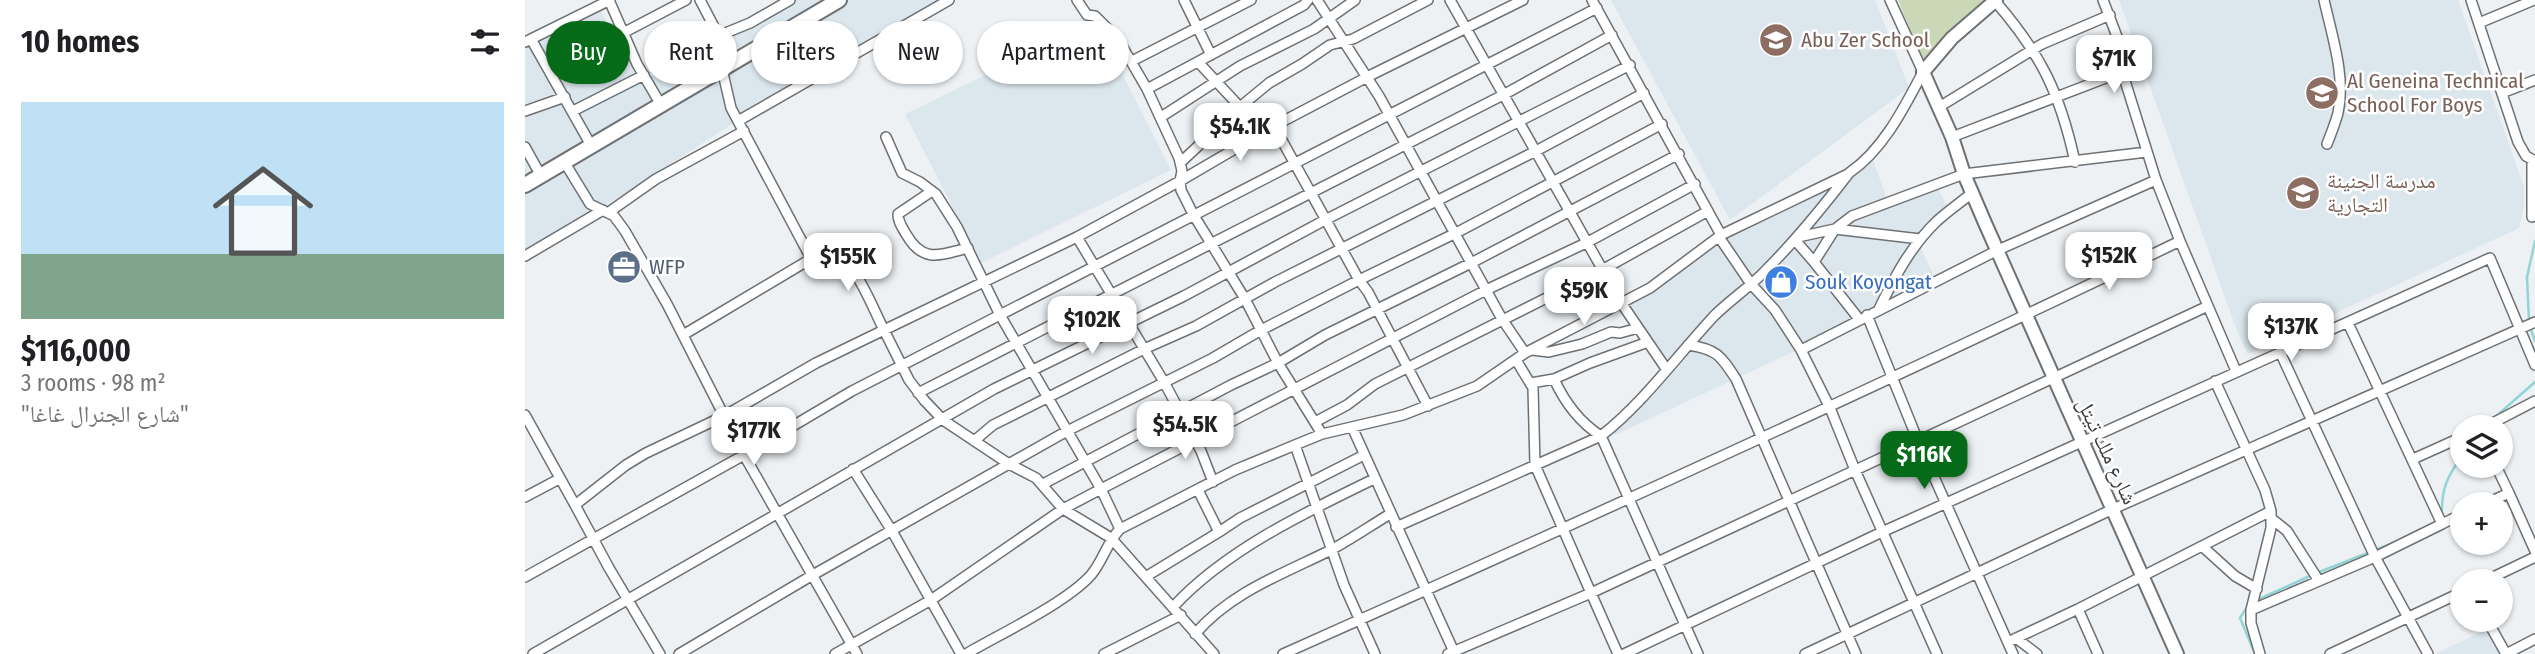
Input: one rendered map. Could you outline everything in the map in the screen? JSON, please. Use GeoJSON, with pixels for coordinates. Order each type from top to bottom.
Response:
{"type":"FeatureCollection","features":[{"type":"Feature","properties":{"kind":"highway"},"geometry":{"type":"LineString","coordinates":[[737,59],[815,6],[839,0]]}},
{"type":"Feature","properties":{"kind":"highway"},"geometry":{"type":"LineString","coordinates":[[525,185],[697,84]]}},
{"type":"Feature","properties":{"kind":"main road"},"geometry":{"type":"LineString","coordinates":[[1923,72],[1952,38],[1996,1]]}},
{"type":"Feature","properties":{"kind":"main road","name":"شارع ملك تيتل"},"geometry":{"type":"LineString","coordinates":[[1923,72],[2025,316],[2177,654]]}},
{"type":"Feature","properties":{"kind":"street"},"geometry":{"type":"LineString","coordinates":[[592,146],[565,97],[528,40],[610,0],[618,21]]}},
{"type":"Feature","properties":{"kind":"street"},"geometry":{"type":"LineString","coordinates":[[630,29],[686,0]]}},
{"type":"Feature","properties":{"kind":"street"},"geometry":{"type":"LineString","coordinates":[[700,0],[710,21]]}},
{"type":"Feature","properties":{"kind":"street"},"geometry":{"type":"LineString","coordinates":[[737,28],[790,0]]}},
{"type":"Feature","properties":{"kind":"street"},"geometry":{"type":"LineString","coordinates":[[738,121],[949,0]]}},
{"type":"Feature","properties":{"kind":"street"},"geometry":{"type":"LineString","coordinates":[[1077,0],[1087,15],[1095,16],[1118,39],[1132,61],[1181,162],[1181,190],[1193,214],[1322,434]]}},
{"type":"Feature","properties":{"kind":"street"},"geometry":{"type":"LineString","coordinates":[[1184,0],[1210,55]]}},
{"type":"Feature","properties":{"kind":"street"},"geometry":{"type":"LineString","coordinates":[[1132,61],[1251,0]]}},
{"type":"Feature","properties":{"kind":"street"},"geometry":{"type":"LineString","coordinates":[[1147,89],[1297,9],[1308,0]]}},
{"type":"Feature","properties":{"kind":"street"},"geometry":{"type":"LineString","coordinates":[[1317,0],[1389,114],[1503,319],[1528,352]]}},
{"type":"Feature","properties":{"kind":"street"},"geometry":{"type":"LineString","coordinates":[[1161,117],[1240,66],[1329,19],[1355,0]]}},
{"type":"Feature","properties":{"kind":"street"},"geometry":{"type":"LineString","coordinates":[[1181,162],[1269,83],[1330,45],[1338,41],[1345,43],[1428,0]]}},
{"type":"Feature","properties":{"kind":"street"},"geometry":{"type":"LineString","coordinates":[[1450,0],[1586,243],[1622,304],[1667,370]]}},
{"type":"Feature","properties":{"kind":"street"},"geometry":{"type":"LineString","coordinates":[[575,505],[633,461],[724,416],[816,363],[1077,237],[1271,128],[1523,0]]}},
{"type":"Feature","properties":{"kind":"street"},"geometry":{"type":"LineString","coordinates":[[853,469],[964,654],[1062,598],[1082,583],[1099,564],[1111,538],[1120,528],[1213,482],[1322,434],[1390,419],[1477,386],[1528,352],[1622,304],[1666,277],[1720,236],[1859,166],[1896,121],[1923,72],[1890,0]]}},
{"type":"Feature","properties":{"kind":"street"},"geometry":{"type":"LineString","coordinates":[[2103,0],[2121,47],[2124,71],[2156,180],[2237,371]]}},
{"type":"Feature","properties":{"kind":"street"},"geometry":{"type":"LineString","coordinates":[[2324,0],[2339,72],[2340,92],[2338,113],[2327,144]]}},
{"type":"Feature","properties":{"kind":"street"},"geometry":{"type":"LineString","coordinates":[[2471,0],[2521,149],[2534,161],[2532,217]]}},
{"type":"Feature","properties":{"kind":"street"},"geometry":{"type":"LineString","coordinates":[[2479,23],[2533,0]]}},
{"type":"Feature","properties":{"kind":"street"},"geometry":{"type":"LineString","coordinates":[[1996,1],[2034,49],[2057,95],[2075,162]]}},
{"type":"Feature","properties":{"kind":"street"},"geometry":{"type":"LineString","coordinates":[[525,577],[901,366],[1193,214],[1487,66],[1595,4],[1679,154],[1720,236],[1751,284],[1775,310],[1801,349],[1830,408],[1882,533],[1937,654]]}},
{"type":"Feature","properties":{"kind":"street"},"geometry":{"type":"LineString","coordinates":[[1939,107],[2034,49],[2110,15]]}},
{"type":"Feature","properties":{"kind":"street"},"geometry":{"type":"LineString","coordinates":[[918,393],[1503,95],[1612,35]]}},
{"type":"Feature","properties":{"kind":"street"},"geometry":{"type":"LineString","coordinates":[[573,111],[644,75],[630,47]]}},
{"type":"Feature","properties":{"kind":"street"},"geometry":{"type":"LineString","coordinates":[[1198,62],[1240,107],[1271,128],[1295,164],[1428,406]]}},
{"type":"Feature","properties":{"kind":"street"},"geometry":{"type":"LineString","coordinates":[[533,654],[1032,369],[1184,296],[1325,220],[1630,65]]}},
{"type":"Feature","properties":{"kind":"street"},"geometry":{"type":"LineString","coordinates":[[1952,137],[2124,71]]}},
{"type":"Feature","properties":{"kind":"street"},"geometry":{"type":"LineString","coordinates":[[2502,93],[2535,80]]}},
{"type":"Feature","properties":{"kind":"street"},"geometry":{"type":"LineString","coordinates":[[649,84],[661,105]]}},
{"type":"Feature","properties":{"kind":"street"},"geometry":{"type":"LineString","coordinates":[[727,84],[727,98],[738,121],[807,251],[814,257]]}},
{"type":"Feature","properties":{"kind":"street"},"geometry":{"type":"LineString","coordinates":[[974,441],[993,425],[1195,326],[1644,93]]}},
{"type":"Feature","properties":{"kind":"street"},"geometry":{"type":"LineString","coordinates":[[525,111],[565,97]]}},
{"type":"Feature","properties":{"kind":"street"},"geometry":{"type":"LineString","coordinates":[[679,654],[1067,430],[1213,358],[1261,330],[1456,233],[1662,124]]}},
{"type":"Feature","properties":{"kind":"street"},"geometry":{"type":"LineString","coordinates":[[525,256],[744,131]]}},
{"type":"Feature","properties":{"kind":"street"},"geometry":{"type":"LineString","coordinates":[[886,137],[904,175],[920,182],[941,200],[968,247],[1000,315],[1101,489],[1120,528]]}},
{"type":"Feature","properties":{"kind":"street"},"geometry":{"type":"LineString","coordinates":[[525,147],[541,176]]}},
{"type":"Feature","properties":{"kind":"street"},"geometry":{"type":"LineString","coordinates":[[1814,262],[1835,229],[1853,216],[1964,174],[2147,152]]}},
{"type":"Feature","properties":{"kind":"street"},"geometry":{"type":"LineString","coordinates":[[1043,484],[1178,412],[1278,363],[1325,335],[1473,262],[1679,154]]}},
{"type":"Feature","properties":{"kind":"street"},"geometry":{"type":"LineString","coordinates":[[565,163],[588,202],[618,220],[625,231],[683,335],[744,455],[857,654]]}},
{"type":"Feature","properties":{"kind":"street"},"geometry":{"type":"LineString","coordinates":[[1396,527],[1601,436],[1616,424],[1727,304],[1796,239],[1849,173]]}},
{"type":"Feature","properties":{"kind":"street"},"geometry":{"type":"LineString","coordinates":[[1801,349],[1997,250],[2156,180]]}},
{"type":"Feature","properties":{"kind":"street"},"geometry":{"type":"LineString","coordinates":[[835,654],[931,600],[1063,509],[1486,290],[1586,243],[1695,184]]}},
{"type":"Feature","properties":{"kind":"street"},"geometry":{"type":"LineString","coordinates":[[932,191],[898,214],[898,220],[912,246],[922,253],[936,255],[968,247]]}},
{"type":"Feature","properties":{"kind":"street"},"geometry":{"type":"LineString","coordinates":[[1879,309],[1902,265],[1920,239],[1972,193]]}},
{"type":"Feature","properties":{"kind":"street"},"geometry":{"type":"LineString","coordinates":[[1315,422],[1347,405],[1375,384],[1602,270],[1708,211]]}},
{"type":"Feature","properties":{"kind":"street"},"geometry":{"type":"LineString","coordinates":[[1796,239],[1835,229],[1920,239]]}},
{"type":"Feature","properties":{"kind":"street"},"geometry":{"type":"LineString","coordinates":[[1077,237],[1164,382],[1201,451],[1213,482]]}},
{"type":"Feature","properties":{"kind":"street"},"geometry":{"type":"LineString","coordinates":[[1796,239],[1863,317],[1946,505],[2012,640],[2013,654]]}},
{"type":"Feature","properties":{"kind":"street"},"geometry":{"type":"LineString","coordinates":[[1283,654],[1830,408],[2180,241]]}},
{"type":"Feature","properties":{"kind":"street"},"geometry":{"type":"LineString","coordinates":[[683,335],[814,257],[845,261],[854,273],[901,366],[918,393],[943,420],[1043,484],[1063,509],[1111,538],[1214,654]]}},
{"type":"Feature","properties":{"kind":"street"},"geometry":{"type":"LineString","coordinates":[[1624,654],[2081,442],[2490,258],[2535,365]]}},
{"type":"Feature","properties":{"kind":"street"},"geometry":{"type":"LineString","coordinates":[[1352,427],[1452,653],[1591,593],[2208,306]]}},
{"type":"Feature","properties":{"kind":"street"},"geometry":{"type":"LineString","coordinates":[[1805,654],[2113,509],[2535,322]]}},
{"type":"Feature","properties":{"kind":"street"},"geometry":{"type":"LineString","coordinates":[[2348,323],[2442,524]]}},
{"type":"Feature","properties":{"kind":"street"},"geometry":{"type":"LineString","coordinates":[[1528,352],[1549,352],[1582,344],[1611,332],[1620,334],[1638,328]]}},
{"type":"Feature","properties":{"kind":"street"},"geometry":{"type":"LineString","coordinates":[[1531,383],[1554,379],[1648,342]]}},
{"type":"Feature","properties":{"kind":"street"},"geometry":{"type":"LineString","coordinates":[[1689,345],[1708,348],[1720,356],[1736,379],[1856,654]]}},
{"type":"Feature","properties":{"kind":"street"},"geometry":{"type":"LineString","coordinates":[[2280,352],[2375,557],[2428,654]]}},
{"type":"Feature","properties":{"kind":"street"},"geometry":{"type":"LineString","coordinates":[[1516,360],[1531,383],[1534,393],[1535,464],[1618,654]]}},
{"type":"Feature","properties":{"kind":"street"},"geometry":{"type":"LineString","coordinates":[[1554,379],[1573,412],[1601,436],[1698,654]]}},
{"type":"Feature","properties":{"kind":"street"},"geometry":{"type":"LineString","coordinates":[[2215,381],[2265,490],[2272,515],[2251,610],[2251,623],[2260,654]]}},
{"type":"Feature","properties":{"kind":"street"},"geometry":{"type":"LineString","coordinates":[[2508,415],[2535,401]]}},
{"type":"Feature","properties":{"kind":"street"},"geometry":{"type":"LineString","coordinates":[[526,417],[593,541],[660,654]]}},
{"type":"Feature","properties":{"kind":"street"},"geometry":{"type":"LineString","coordinates":[[2413,459],[2450,442]]}},
{"type":"Feature","properties":{"kind":"street"},"geometry":{"type":"LineString","coordinates":[[1295,445],[1359,621],[1375,654]]}},
{"type":"Feature","properties":{"kind":"street"},"geometry":{"type":"LineString","coordinates":[[1147,576],[1308,482],[1364,455]]}},
{"type":"Feature","properties":{"kind":"street"},"geometry":{"type":"LineString","coordinates":[[525,497],[559,479]]}},
{"type":"Feature","properties":{"kind":"street"},"geometry":{"type":"LineString","coordinates":[[1174,606],[1214,569],[1317,507],[1374,479]]}},
{"type":"Feature","properties":{"kind":"street"},"geometry":{"type":"LineString","coordinates":[[1198,490],[1219,532]]}},
{"type":"Feature","properties":{"kind":"street"},"geometry":{"type":"LineString","coordinates":[[2513,502],[2535,551]]}},
{"type":"Feature","properties":{"kind":"street"},"geometry":{"type":"LineString","coordinates":[[1195,634],[1210,617],[1247,592],[1332,550],[1390,514]]}},
{"type":"Feature","properties":{"kind":"street"},"geometry":{"type":"LineString","coordinates":[[2012,640],[2272,515]]}},
{"type":"Feature","properties":{"kind":"street"},"geometry":{"type":"LineString","coordinates":[[2272,515],[2287,531],[2319,580]]}},
{"type":"Feature","properties":{"kind":"street"},"geometry":{"type":"LineString","coordinates":[[2251,610],[2375,557],[2450,520]]}},
{"type":"Feature","properties":{"kind":"street"},"geometry":{"type":"LineString","coordinates":[[2203,547],[2235,576],[2257,589]]}},
{"type":"Feature","properties":{"kind":"street"},"geometry":{"type":"LineString","coordinates":[[2510,569],[2535,557]]}},
{"type":"Feature","properties":{"kind":"street"},"geometry":{"type":"LineString","coordinates":[[2330,654],[2352,649],[2450,598]]}},
{"type":"Feature","properties":{"kind":"street"},"geometry":{"type":"LineString","coordinates":[[2078,609],[2098,654]]}},
{"type":"Feature","properties":{"kind":"street"},"geometry":{"type":"LineString","coordinates":[[1104,654],[1181,615]]}},
{"type":"Feature","properties":{"kind":"street"},"geometry":{"type":"LineString","coordinates":[[2494,632],[2506,654],[2535,639]]}},
{"type":"Feature","properties":{"kind":"street"},"geometry":{"type":"LineString","coordinates":[[2012,640],[2037,654]]}},
{"type":"Feature","properties":{"kind":"shaded area"},"geometry":{"type":"Polygon","coordinates":[[[787,0],[829,0],[793,21],[751,21],[751,46],[737,54],[737,28],[787,0]]]}},
{"type":"Feature","properties":{"kind":"shaded area"},"geometry":{"type":"Polygon","coordinates":[[[849,0],[937,0],[902,21],[873,21],[873,38],[859,46],[859,21],[813,21],[849,0]]]}},
{"type":"Feature","properties":{"kind":"shaded area"},"geometry":{"type":"Polygon","coordinates":[[[1611,0],[1875,0],[1909,88],[1730,220],[1611,0]]]}},
{"type":"Feature","properties":{"kind":"shaded area","name":"Al Geneina Technical School For Boys"},"geometry":{"type":"Polygon","coordinates":[[[2119,0],[2458,0],[2524,187],[2524,206],[2519,228],[2248,354],[2237,331],[2119,0]]]}},
{"type":"Feature","properties":{"kind":"shaded area"},"geometry":{"type":"Polygon","coordinates":[[[601,12],[606,21],[583,21],[601,12]]]}},
{"type":"Feature","properties":{"kind":"shaded area"},"geometry":{"type":"Polygon","coordinates":[[[546,39],[546,84],[630,84],[630,64],[640,82],[644,80],[644,84],[686,84],[525,179],[525,49],[546,39]]]}},
{"type":"Feature","properties":{"kind":"shaded area"},"geometry":{"type":"Polygon","coordinates":[[[751,57],[751,84],[795,84],[629,191],[525,252],[525,190],[706,84],[737,84],[737,66],[751,57]]]}},
{"type":"Feature","properties":{"kind":"shaded area"},"geometry":{"type":"Polygon","coordinates":[[[977,79],[977,84],[1127,84],[1171,170],[981,263],[905,114],[977,79]]]}},
{"type":"Feature","properties":{"kind":"shaded area"},"geometry":{"type":"Polygon","coordinates":[[[1873,160],[1890,207],[1938,189],[1952,216],[1919,245],[1935,278],[1795,351],[1615,435],[1613,431],[1671,370],[1626,304],[1716,242],[1752,222],[1850,178],[1873,160]]]}},
{"type":"Feature","properties":{"kind":"shaded area"},"geometry":{"type":"Polygon","coordinates":[[[2481,632],[2487,632],[2506,654],[2435,654],[2481,632]]]}},
{"type":"Feature","properties":{"kind":"green space"},"geometry":{"type":"Polygon","coordinates":[[[1898,0],[1990,0],[1923,62],[1898,0]]]}},
{"type":"Feature","properties":{"kind":"waterway"},"geometry":{"type":"LineString","coordinates":[[2529,321],[2527,277],[2535,241]]}},
{"type":"Feature","properties":{"kind":"waterway"},"geometry":{"type":"LineString","coordinates":[[2530,327],[2535,341]]}},
{"type":"Feature","properties":{"kind":"waterway"},"geometry":{"type":"LineString","coordinates":[[2498,415],[2535,382]]}},
{"type":"Feature","properties":{"kind":"waterway"},"geometry":{"type":"LineString","coordinates":[[2442,516],[2443,498],[2450,475]]}},
{"type":"Feature","properties":{"kind":"waterway"},"geometry":{"type":"LineString","coordinates":[[2255,601],[2314,574],[2401,540]]}},
{"type":"Feature","properties":{"kind":"waterway"},"geometry":{"type":"LineString","coordinates":[[2249,604],[2240,618],[2255,654]]}},
{"type":"Feature","properties":{"kind":"place","name":"Abu Zer School"},"geometry":{"type":"Point","coordinates":[1776,40]}},
{"type":"Feature","properties":{"kind":"place","name":"Al Geneina Technical School For Boys"},"geometry":{"type":"Point","coordinates":[2322,93]}},
{"type":"Feature","properties":{"kind":"place","name":"مدرسة الجنينة التجارية"},"geometry":{"type":"Point","coordinates":[2303,193]}},
{"type":"Feature","properties":{"kind":"place","name":"WFP"},"geometry":{"type":"Point","coordinates":[624,267]}},
{"type":"Feature","properties":{"kind":"place","name":"Souk Koyongat"},"geometry":{"type":"Point","coordinates":[1781,282]}}]}
